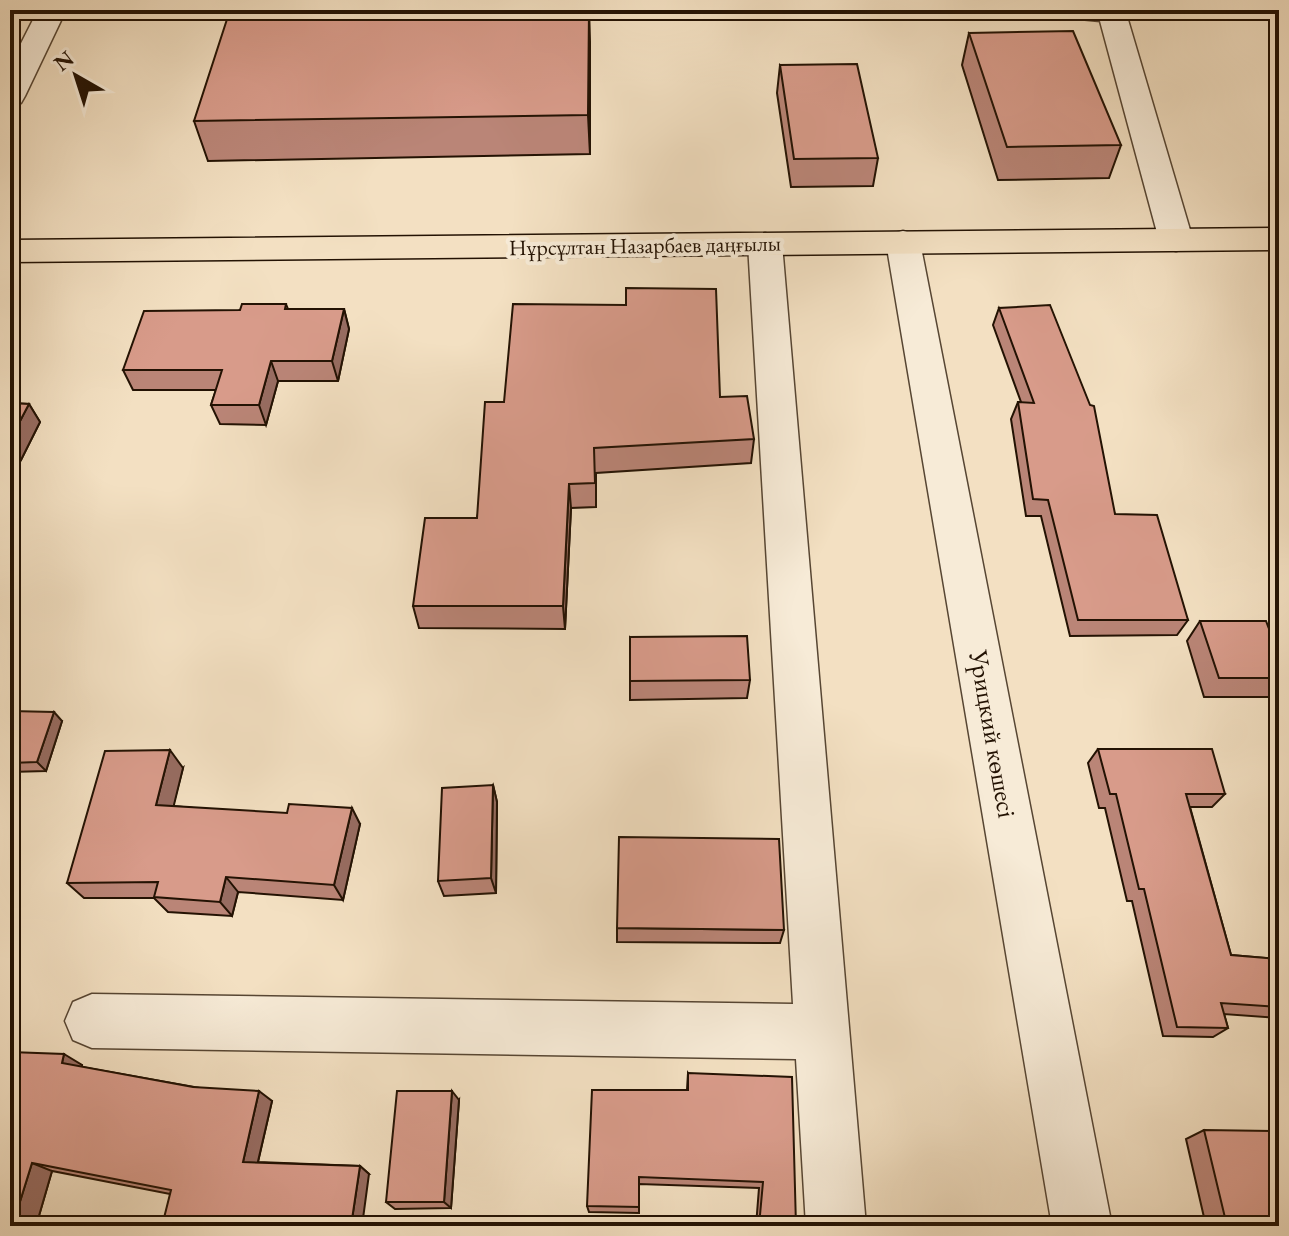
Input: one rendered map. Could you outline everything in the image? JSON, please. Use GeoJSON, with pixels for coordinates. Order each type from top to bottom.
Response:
{"type":"FeatureCollection","features":[{"type":"Feature","properties":{"kind":"main road","name":"Нұрсұлтан Назарбаев даңғылы"},"geometry":{"type":"LineString","coordinates":[[10,251],[1279,239]]}},
{"type":"Feature","properties":{"kind":"street"},"geometry":{"type":"LineString","coordinates":[[10,96],[52,10]]}},
{"type":"Feature","properties":{"kind":"street"},"geometry":{"type":"LineString","coordinates":[[179,10],[200,10]]}},
{"type":"Feature","properties":{"kind":"street"},"geometry":{"type":"LineString","coordinates":[[1059,10],[1112,13],[1176,240]]}},
{"type":"Feature","properties":{"kind":"street","name":"Урицкий көшесі"},"geometry":{"type":"LineString","coordinates":[[903,242],[1082,1226]]}},
{"type":"Feature","properties":{"kind":"street"},"geometry":{"type":"LineString","coordinates":[[765,244],[836,1226]]}},
{"type":"Feature","properties":{"kind":"street"},"geometry":{"type":"LineString","coordinates":[[92,1021],[822,1032]]}},
{"type":"Feature","properties":{"kind":"building"},"geometry":{"type":"Polygon","coordinates":[[[230,10],[589,10],[588,115],[194,121],[230,10]]]}},
{"type":"Feature","properties":{"kind":"building"},"geometry":{"type":"Polygon","coordinates":[[[1073,31],[1121,145],[1007,147],[969,33],[1073,31]]]}},
{"type":"Feature","properties":{"kind":"building"},"geometry":{"type":"Polygon","coordinates":[[[857,64],[878,158],[794,159],[780,65],[857,64]]]}},
{"type":"Feature","properties":{"kind":"building"},"geometry":{"type":"Polygon","coordinates":[[[626,288],[716,289],[720,397],[747,396],[754,439],[594,448],[595,483],[569,484],[563,606],[413,606],[425,518],[477,518],[485,402],[504,402],[513,304],[626,305],[626,288]]]}},
{"type":"Feature","properties":{"kind":"building"},"geometry":{"type":"Polygon","coordinates":[[[242,304],[286,304],[285,309],[344,309],[332,361],[271,361],[259,405],[211,405],[222,370],[123,370],[144,311],[240,310],[242,304]]]}},
{"type":"Feature","properties":{"kind":"building"},"geometry":{"type":"Polygon","coordinates":[[[1050,305],[1090,405],[1094,406],[1115,514],[1157,515],[1188,620],[1078,620],[1048,500],[1033,499],[1018,402],[1034,403],[999,308],[1050,305]]]}},
{"type":"Feature","properties":{"kind":"building"},"geometry":{"type":"Polygon","coordinates":[[[10,403],[29,404],[10,440],[10,403]]]}},
{"type":"Feature","properties":{"kind":"building"},"geometry":{"type":"Polygon","coordinates":[[[1200,621],[1266,621],[1279,655],[1279,678],[1219,678],[1200,621]]]}},
{"type":"Feature","properties":{"kind":"building"},"geometry":{"type":"Polygon","coordinates":[[[747,636],[750,680],[630,681],[630,637],[747,636]]]}},
{"type":"Feature","properties":{"kind":"building"},"geometry":{"type":"Polygon","coordinates":[[[10,711],[54,712],[37,762],[10,763],[10,711]]]}},
{"type":"Feature","properties":{"kind":"building"},"geometry":{"type":"Polygon","coordinates":[[[1098,749],[1212,749],[1225,794],[1186,794],[1231,955],[1279,959],[1279,1007],[1221,1003],[1228,1028],[1177,1027],[1144,889],[1139,889],[1116,794],[1110,794],[1098,749]]]}},
{"type":"Feature","properties":{"kind":"building"},"geometry":{"type":"Polygon","coordinates":[[[170,750],[156,805],[287,813],[289,804],[352,808],[334,885],[226,877],[220,902],[154,897],[158,882],[67,883],[105,751],[170,750]]]}},
{"type":"Feature","properties":{"kind":"building"},"geometry":{"type":"Polygon","coordinates":[[[493,785],[491,878],[438,881],[442,788],[493,785]]]}},
{"type":"Feature","properties":{"kind":"building"},"geometry":{"type":"Polygon","coordinates":[[[619,837],[779,839],[784,930],[617,928],[619,837]]]}},
{"type":"Feature","properties":{"kind":"building"},"geometry":{"type":"Polygon","coordinates":[[[10,1052],[64,1054],[62,1063],[193,1087],[259,1091],[243,1162],[360,1166],[351,1226],[162,1226],[171,1190],[32,1163],[13,1224],[10,1224],[10,1052]]]}},
{"type":"Feature","properties":{"kind":"building"},"geometry":{"type":"Polygon","coordinates":[[[688,1073],[792,1077],[796,1226],[759,1226],[763,1182],[639,1177],[639,1207],[587,1206],[592,1090],[688,1090],[688,1073]]]}},
{"type":"Feature","properties":{"kind":"building"},"geometry":{"type":"Polygon","coordinates":[[[397,1091],[452,1091],[444,1202],[386,1202],[397,1091]]]}},
{"type":"Feature","properties":{"kind":"building"},"geometry":{"type":"Polygon","coordinates":[[[1204,1130],[1279,1131],[1279,1226],[1227,1226],[1204,1130]]]}}]}
